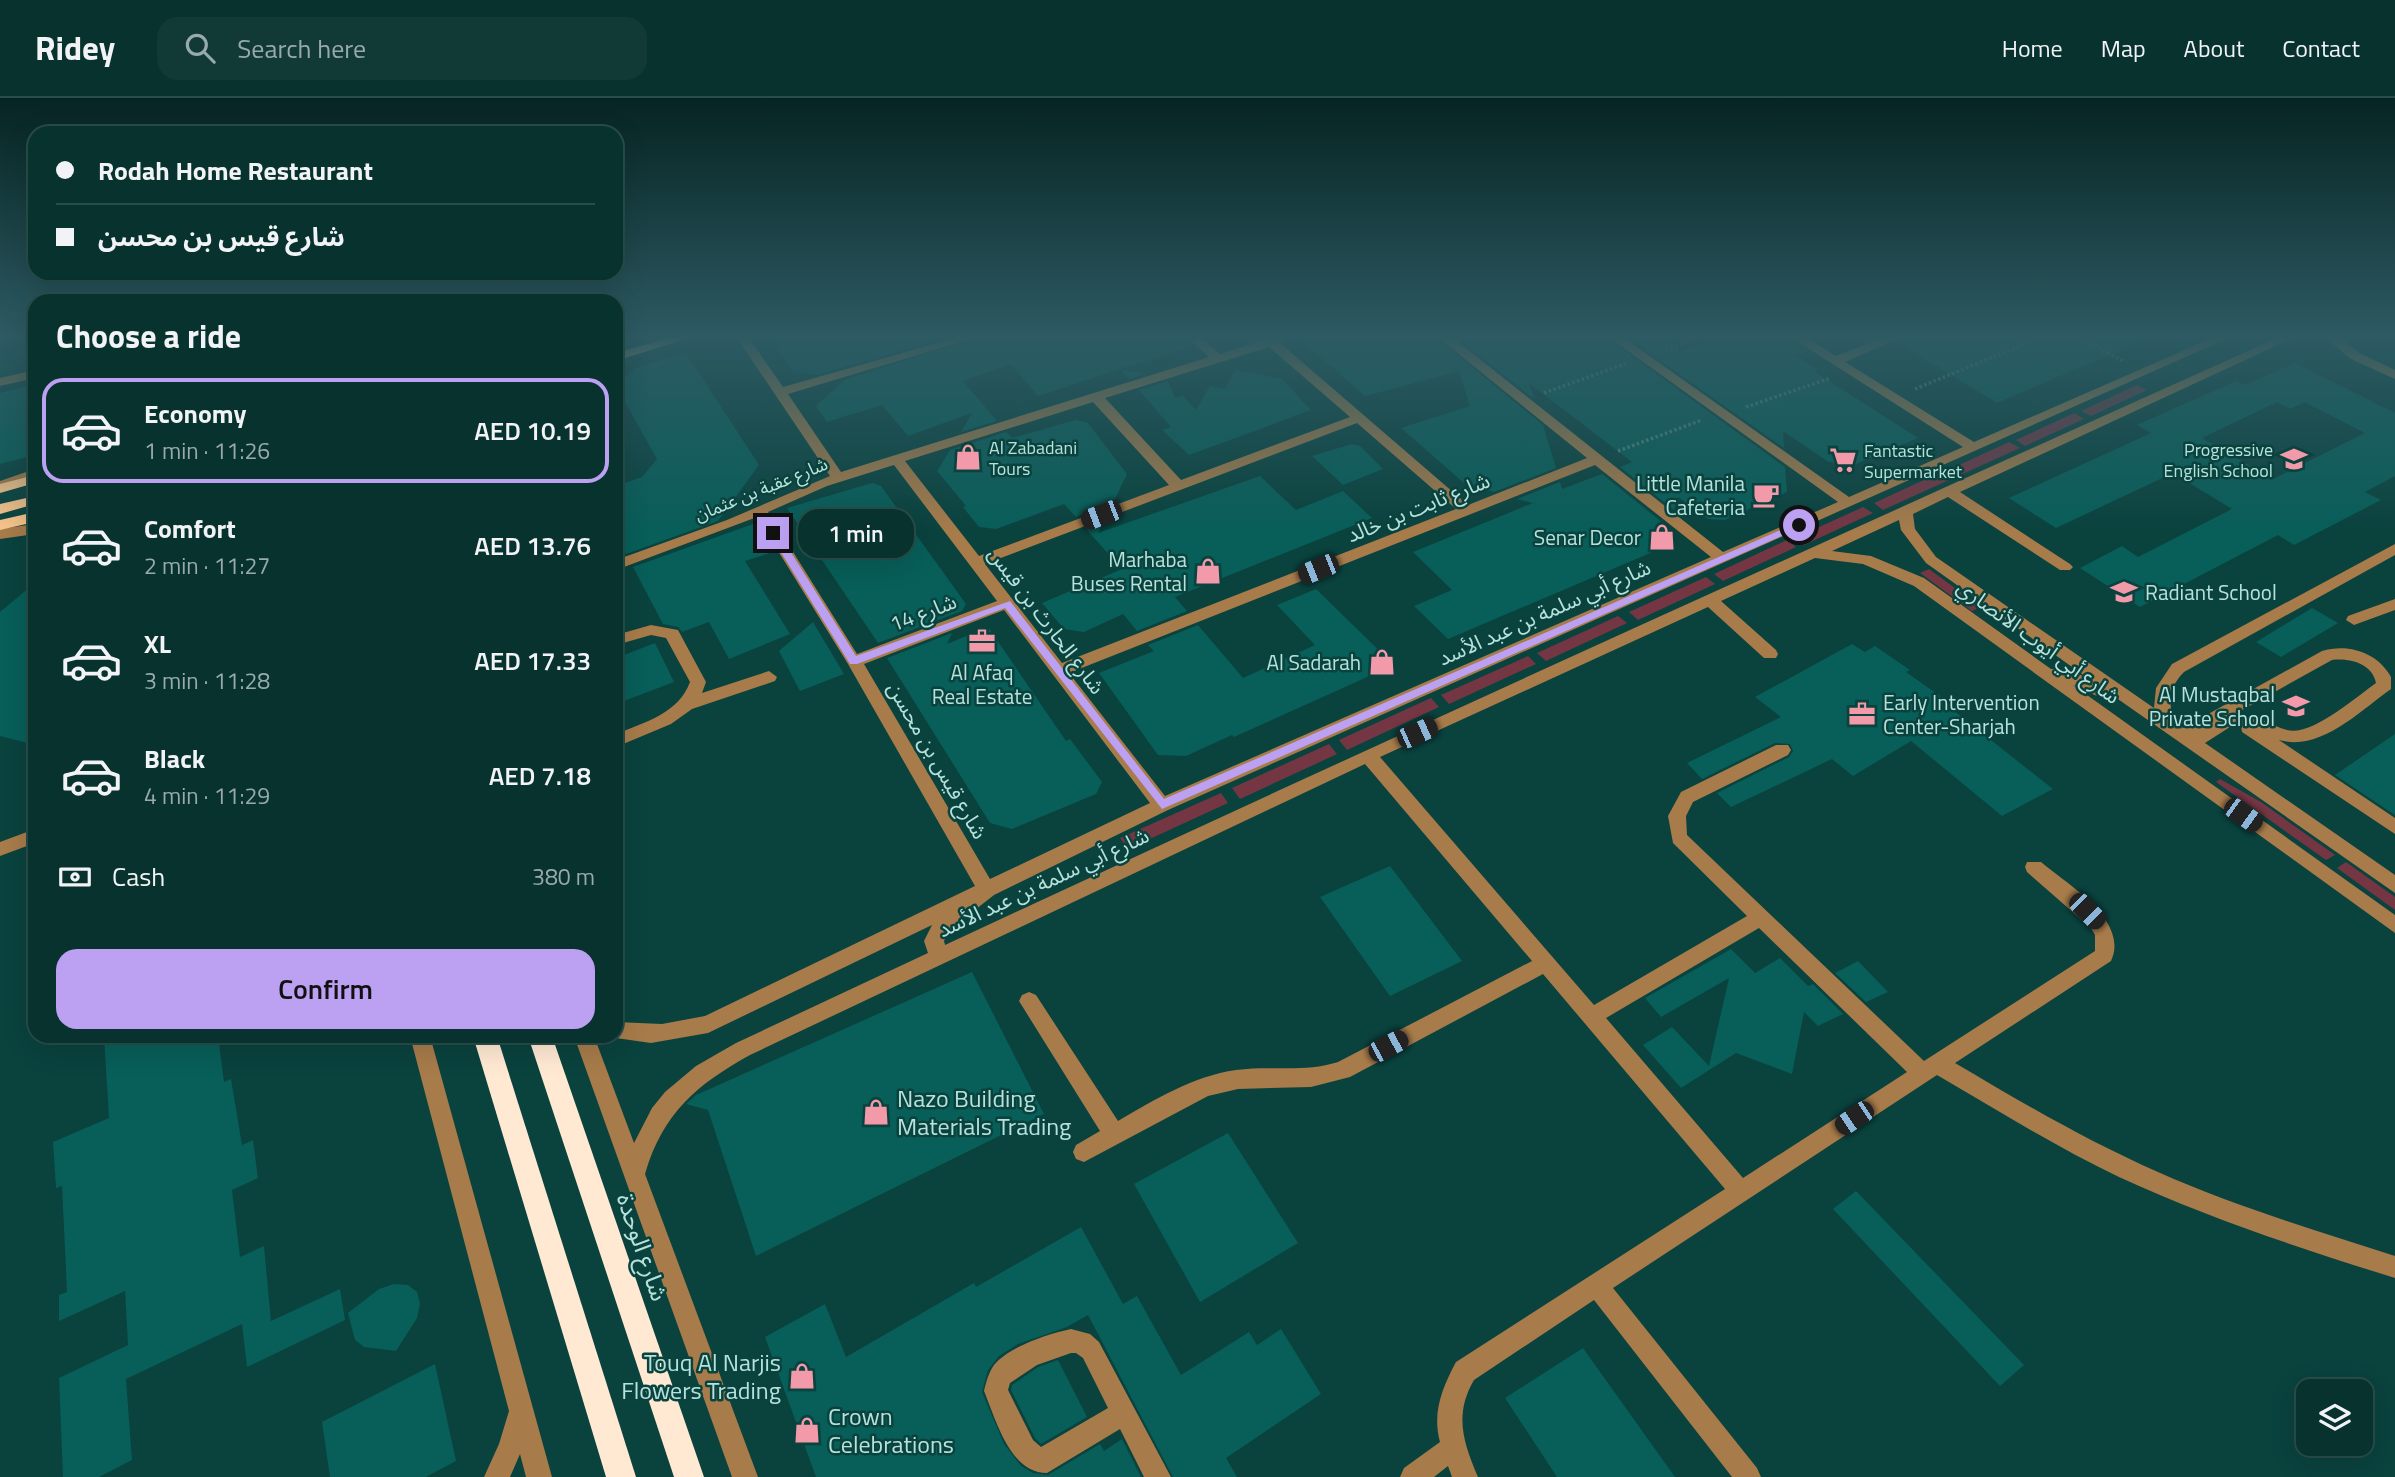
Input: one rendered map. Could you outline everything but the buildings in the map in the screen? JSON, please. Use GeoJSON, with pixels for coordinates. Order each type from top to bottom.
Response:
{"type":"FeatureCollection","features":[{"type":"Feature","properties":{"kind":"highway"},"geometry":{"type":"LineString","coordinates":[[487,1043],[621,1477]]}},
{"type":"Feature","properties":{"kind":"highway","name":"شارع الوحدة"},"geometry":{"type":"LineString","coordinates":[[542,1043],[689,1477]]}},
{"type":"Feature","properties":{"kind":"main road"},"geometry":{"type":"LineString","coordinates":[[0,488],[28,481]]}},
{"type":"Feature","properties":{"kind":"main road"},"geometry":{"type":"LineString","coordinates":[[0,509],[28,502]]}},
{"type":"Feature","properties":{"kind":"main road"},"geometry":{"type":"LineString","coordinates":[[0,525],[28,519]]}},
{"type":"Feature","properties":{"kind":"street"},"geometry":{"type":"LineString","coordinates":[[788,402],[838,478]]}},
{"type":"Feature","properties":{"kind":"street","name":"شارع عقبة بن عثمان"},"geometry":{"type":"LineString","coordinates":[[623,562],[760,511],[789,496],[838,478],[1079,402]]}},
{"type":"Feature","properties":{"kind":"street"},"geometry":{"type":"LineString","coordinates":[[1101,402],[1178,486]]}},
{"type":"Feature","properties":{"kind":"street"},"geometry":{"type":"LineString","coordinates":[[1343,402],[1465,510]]}},
{"type":"Feature","properties":{"kind":"street"},"geometry":{"type":"LineString","coordinates":[[1527,402],[1723,559]]}},
{"type":"Feature","properties":{"kind":"street"},"geometry":{"type":"LineString","coordinates":[[1707,402],[1849,503]]}},
{"type":"Feature","properties":{"kind":"street"},"geometry":{"type":"LineString","coordinates":[[1901,402],[1975,448]]}},
{"type":"Feature","properties":{"kind":"street","name":"شارع أبي سلمة بن عبد الأسد"},"geometry":{"type":"LineString","coordinates":[[623,1032],[635,1035],[671,1033],[708,1024],[1162,805],[2078,402]]}},
{"type":"Feature","properties":{"kind":"street","name":"شارع أبي سلمة بن عبد الأسد"},"geometry":{"type":"LineString","coordinates":[[634,1175],[641,1144],[659,1114],[683,1087],[711,1066],[1368,755],[2144,402]]}},
{"type":"Feature","properties":{"kind":"street"},"geometry":{"type":"LineString","coordinates":[[977,562],[1359,418]]}},
{"type":"Feature","properties":{"kind":"street","name":"شارع ثابت بن خالد"},"geometry":{"type":"LineString","coordinates":[[1058,671],[1597,458]]}},
{"type":"Feature","properties":{"kind":"street","name":"شارع الحارث بن قيس"},"geometry":{"type":"LineString","coordinates":[[898,461],[1162,805]]}},
{"type":"Feature","properties":{"kind":"street"},"geometry":{"type":"LineString","coordinates":[[0,488],[28,476]]}},
{"type":"Feature","properties":{"kind":"street"},"geometry":{"type":"LineString","coordinates":[[1948,491],[2065,567]]}},
{"type":"Feature","properties":{"kind":"street","name":"شارع قيس بن محسن"},"geometry":{"type":"LineString","coordinates":[[760,511],[853,661],[987,890]]}},
{"type":"Feature","properties":{"kind":"street","name":"شارع أبي أيوب الأنصاري"},"geometry":{"type":"LineString","coordinates":[[1905,511],[1908,530],[1931,560],[2395,885]]}},
{"type":"Feature","properties":{"kind":"street"},"geometry":{"type":"LineString","coordinates":[[0,534],[28,530]]}},
{"type":"Feature","properties":{"kind":"street"},"geometry":{"type":"LineString","coordinates":[[2187,740],[2161,703],[2165,684],[2178,668],[2393,552]]}},
{"type":"Feature","properties":{"kind":"street","name":"شارع أبي أيوب الأنصاري"},"geometry":{"type":"LineString","coordinates":[[1811,554],[1848,555],[1903,573],[2395,925]]}},
{"type":"Feature","properties":{"kind":"street"},"geometry":{"type":"LineString","coordinates":[[1710,600],[1770,654]]}},
{"type":"Feature","properties":{"kind":"street","name":"شارع 14"},"geometry":{"type":"LineString","coordinates":[[853,661],[1007,603]]}},
{"type":"Feature","properties":{"kind":"street"},"geometry":{"type":"LineString","coordinates":[[2354,620],[2395,604]]}},
{"type":"Feature","properties":{"kind":"street"},"geometry":{"type":"LineString","coordinates":[[623,638],[651,630],[672,634],[698,682],[687,705]]}},
{"type":"Feature","properties":{"kind":"street"},"geometry":{"type":"LineString","coordinates":[[2048,675],[2060,673],[2083,681],[2151,729],[2187,740],[2236,720],[2299,738],[2375,692],[2385,685],[2385,679],[2366,660],[2345,654],[2328,655],[2187,740]]}},
{"type":"Feature","properties":{"kind":"street"},"geometry":{"type":"LineString","coordinates":[[623,738],[667,719],[687,705],[769,677]]}},
{"type":"Feature","properties":{"kind":"street"},"geometry":{"type":"LineString","coordinates":[[2236,720],[2395,827]]}},
{"type":"Feature","properties":{"kind":"street"},"geometry":{"type":"LineString","coordinates":[[1782,750],[1688,797],[1678,808],[1675,822],[1679,838],[1691,853],[1761,918],[1929,1068],[2151,1181],[2271,1229],[2395,1267]]}},
{"type":"Feature","properties":{"kind":"street"},"geometry":{"type":"LineString","coordinates":[[1368,755],[1742,1193]]}},
{"type":"Feature","properties":{"kind":"street"},"geometry":{"type":"LineString","coordinates":[[0,849],[28,839]]}},
{"type":"Feature","properties":{"kind":"street"},"geometry":{"type":"LineString","coordinates":[[1465,1477],[1452,1448],[1447,1420],[1451,1392],[1465,1371],[2104,955],[2105,934],[2098,922],[2034,867]]}},
{"type":"Feature","properties":{"kind":"street"},"geometry":{"type":"LineString","coordinates":[[939,956],[934,941],[941,926],[987,890]]}},
{"type":"Feature","properties":{"kind":"street"},"geometry":{"type":"LineString","coordinates":[[1591,1016],[1761,918]]}},
{"type":"Feature","properties":{"kind":"street"},"geometry":{"type":"LineString","coordinates":[[1084,1152],[1197,1091],[1219,1083],[1242,1078],[1293,1081],[1319,1079],[1343,1070],[1546,963]]}},
{"type":"Feature","properties":{"kind":"street"},"geometry":{"type":"LineString","coordinates":[[1029,1000],[1115,1136]]}},
{"type":"Feature","properties":{"kind":"street"},"geometry":{"type":"LineString","coordinates":[[421,1043],[539,1477]]}},
{"type":"Feature","properties":{"kind":"street"},"geometry":{"type":"LineString","coordinates":[[587,1043],[745,1477]]}},
{"type":"Feature","properties":{"kind":"street"},"geometry":{"type":"LineString","coordinates":[[1597,1286],[1748,1477]]}},
{"type":"Feature","properties":{"kind":"street"},"geometry":{"type":"LineString","coordinates":[[1123,1413],[1047,1460],[1036,1460],[1024,1449],[996,1391],[1011,1366],[1061,1342],[1077,1341],[1091,1350],[1158,1477]]}},
{"type":"Feature","properties":{"kind":"street"},"geometry":{"type":"LineString","coordinates":[[497,1477],[511,1446],[521,1411]]}},
{"type":"Feature","properties":{"kind":"street"},"geometry":{"type":"LineString","coordinates":[[1413,1477],[1452,1448]]}},
{"type":"Feature","properties":{"kind":"path"},"geometry":{"type":"LineString","coordinates":[[1597,458],[1759,402]]}},
{"type":"Feature","properties":{"kind":"shaded area"},"geometry":{"type":"Polygon","coordinates":[[[2100,402],[2120,402],[2091,416],[2081,411],[2100,402]]]}},
{"type":"Feature","properties":{"kind":"shaded area"},"geometry":{"type":"Polygon","coordinates":[[[2074,413],[2084,419],[2025,446],[2016,440],[2074,413]]]}},
{"type":"Feature","properties":{"kind":"shaded area"},"geometry":{"type":"Polygon","coordinates":[[[2009,442],[2020,448],[1958,476],[1948,470],[2009,442]]]}},
{"type":"Feature","properties":{"kind":"shaded area"},"geometry":{"type":"Polygon","coordinates":[[[1939,473],[1949,480],[1883,510],[1874,503],[1939,473]]]}},
{"type":"Feature","properties":{"kind":"shaded area"},"geometry":{"type":"Polygon","coordinates":[[[1863,507],[1873,513],[1804,545],[1795,538],[1863,507]]]}},
{"type":"Feature","properties":{"kind":"shaded area"},"geometry":{"type":"Polygon","coordinates":[[[1787,540],[1796,547],[1723,581],[1714,574],[1787,540]]]}},
{"type":"Feature","properties":{"kind":"shaded area"},"geometry":{"type":"Polygon","coordinates":[[[1929,569],[1981,607],[1972,611],[1920,573],[1929,569]]]}},
{"type":"Feature","properties":{"kind":"shaded area"},"geometry":{"type":"Polygon","coordinates":[[[1706,577],[1715,584],[1638,620],[1629,612],[1706,577]]]}},
{"type":"Feature","properties":{"kind":"shaded area"},"geometry":{"type":"Polygon","coordinates":[[[1618,616],[1627,623],[1546,661],[1537,653],[1618,616]]]}},
{"type":"Feature","properties":{"kind":"shaded area"},"geometry":{"type":"Polygon","coordinates":[[[1528,656],[1536,664],[1449,704],[1441,695],[1528,656]]]}},
{"type":"Feature","properties":{"kind":"shaded area"},"geometry":{"type":"Polygon","coordinates":[[[1431,698],[1439,707],[1347,750],[1339,740],[1431,698]]]}},
{"type":"Feature","properties":{"kind":"shaded area"},"geometry":{"type":"Polygon","coordinates":[[[1329,744],[1337,754],[1240,799],[1232,788],[1329,744]]]}},
{"type":"Feature","properties":{"kind":"shaded area"},"geometry":{"type":"Polygon","coordinates":[[[2220,779],[2261,802],[2335,855],[2326,860],[2216,782],[2220,779]]]}},
{"type":"Feature","properties":{"kind":"shaded area"},"geometry":{"type":"Polygon","coordinates":[[[1221,793],[1228,803],[1128,849],[1120,838],[1221,793]]]}},
{"type":"Feature","properties":{"kind":"shaded area"},"geometry":{"type":"Polygon","coordinates":[[[2346,862],[2395,897],[2395,910],[2337,868],[2346,862]]]}},
{"type":"Feature","properties":{"kind":"place","name":"Al Zabadani Tours"},"geometry":{"type":"Point","coordinates":[968,457]}},
{"type":"Feature","properties":{"kind":"place","name":"Progressive English School"},"geometry":{"type":"Point","coordinates":[2294,459]}},
{"type":"Feature","properties":{"kind":"place","name":"Fantastic Supermarket"},"geometry":{"type":"Point","coordinates":[1843,460]}},
{"type":"Feature","properties":{"kind":"place","name":"Little Manila Cafeteria"},"geometry":{"type":"Point","coordinates":[1766,495]}},
{"type":"Feature","properties":{"kind":"place","name":"Senar Decor"},"geometry":{"type":"Point","coordinates":[1662,537]}},
{"type":"Feature","properties":{"kind":"place","name":"Marhaba Buses Rental"},"geometry":{"type":"Point","coordinates":[1208,571]}},
{"type":"Feature","properties":{"kind":"place","name":"Radiant School"},"geometry":{"type":"Point","coordinates":[2124,592]}},
{"type":"Feature","properties":{"kind":"place","name":"Al Afaq Real Estate"},"geometry":{"type":"Point","coordinates":[982,641]}},
{"type":"Feature","properties":{"kind":"place","name":"Al Sadarah"},"geometry":{"type":"Point","coordinates":[1382,662]}},
{"type":"Feature","properties":{"kind":"place","name":"Al Mustaqbal Private School"},"geometry":{"type":"Point","coordinates":[2296,706]}},
{"type":"Feature","properties":{"kind":"place","name":"Early Intervention Center-Sharjah"},"geometry":{"type":"Point","coordinates":[1862,714]}},
{"type":"Feature","properties":{"kind":"place","name":"Nazo Building Materials Trading"},"geometry":{"type":"Point","coordinates":[876,1112]}},
{"type":"Feature","properties":{"kind":"place","name":"Touq Al Narjis Flowers Trading"},"geometry":{"type":"Point","coordinates":[802,1376]}},
{"type":"Feature","properties":{"kind":"place","name":"Crown Celebrations"},"geometry":{"type":"Point","coordinates":[807,1430]}},
{"type":"Feature","properties":{"kind":"route"},"geometry":{"type":"LineString","coordinates":[[773,533],[853,661],[1007,603],[1162,805],[1799,525]]}}]}
